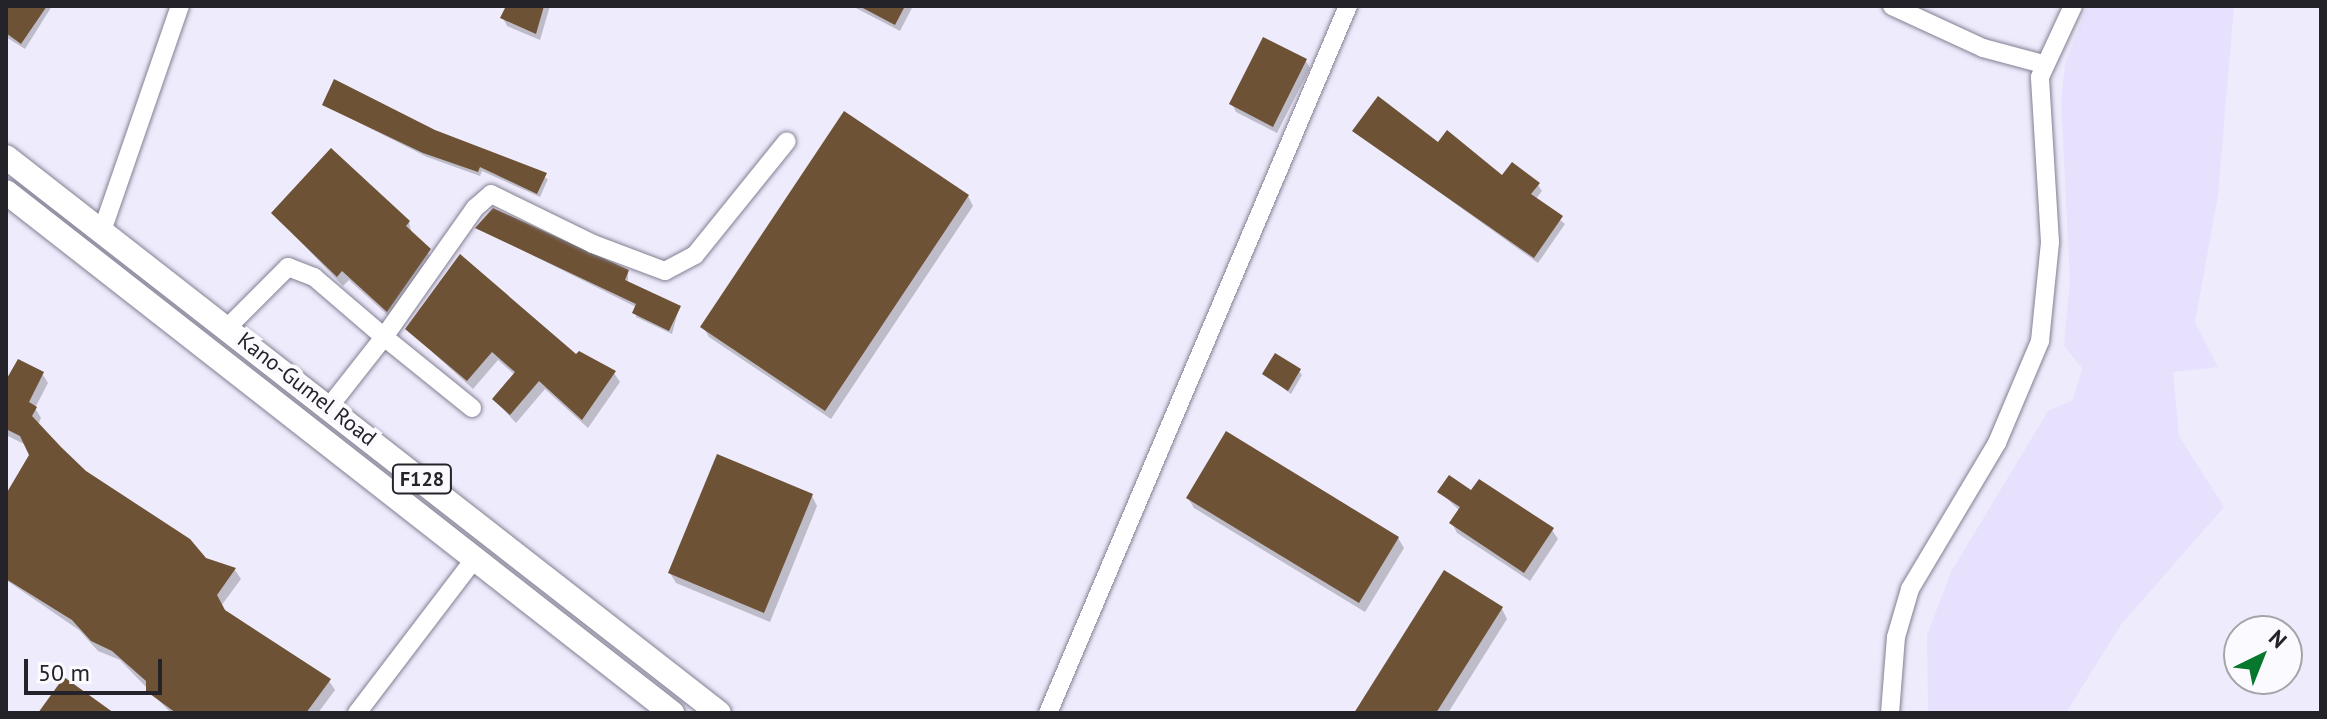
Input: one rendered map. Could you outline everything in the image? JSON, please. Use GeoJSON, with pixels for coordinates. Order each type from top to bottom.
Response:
{"type":"FeatureCollection","features":[{"type":"Feature","properties":{"kind":"main road","name":"Kano-Gumel Road"},"geometry":{"type":"LineString","coordinates":[[6,157],[228,327],[719,713]]}},
{"type":"Feature","properties":{"kind":"main road","name":"Kano-Gumel Road"},"geometry":{"type":"LineString","coordinates":[[6,192],[254,382],[672,713]]}},
{"type":"Feature","properties":{"kind":"main road"},"geometry":{"type":"LineString","coordinates":[[254,382],[269,362]]}},
{"type":"Feature","properties":{"kind":"street"},"geometry":{"type":"LineString","coordinates":[[102,231],[180,6]]}},
{"type":"Feature","properties":{"kind":"street"},"geometry":{"type":"LineString","coordinates":[[1048,713],[1348,6]]}},
{"type":"Feature","properties":{"kind":"street"},"geometry":{"type":"LineString","coordinates":[[1892,6],[1983,48],[2043,64]]}},
{"type":"Feature","properties":{"kind":"street"},"geometry":{"type":"LineString","coordinates":[[1890,713],[1896,637],[1910,589],[1997,443],[2040,341],[2050,242],[2039,131],[2043,64],[2073,6]]}},
{"type":"Feature","properties":{"kind":"street"},"geometry":{"type":"LineString","coordinates":[[329,407],[384,337],[475,208],[491,194],[593,244],[665,271],[695,255],[787,141]]}},
{"type":"Feature","properties":{"kind":"street"},"geometry":{"type":"LineString","coordinates":[[228,327],[288,267],[314,277],[472,408]]}},
{"type":"Feature","properties":{"kind":"street"},"geometry":{"type":"LineString","coordinates":[[357,713],[475,558]]}},
{"type":"Feature","properties":{"kind":"shaded area"},"geometry":{"type":"Polygon","coordinates":[[[2087,6],[2234,6],[2218,195],[2195,322],[2218,367],[2173,372],[2179,436],[2224,507],[2120,626],[2066,713],[1928,713],[1927,635],[1951,572],[2048,411],[2073,400],[2082,368],[2064,346],[2070,281],[2061,101],[2065,64],[2087,6]]]}},
{"type":"Feature","properties":{"kind":"building"},"geometry":{"type":"Polygon","coordinates":[[[6,6],[47,6],[21,44],[6,33],[6,6]]]}},
{"type":"Feature","properties":{"kind":"building"},"geometry":{"type":"Polygon","coordinates":[[[506,6],[544,6],[536,34],[500,18],[506,6]]]}},
{"type":"Feature","properties":{"kind":"building"},"geometry":{"type":"Polygon","coordinates":[[[859,6],[905,6],[895,25],[859,6]]]}},
{"type":"Feature","properties":{"kind":"building"},"geometry":{"type":"Polygon","coordinates":[[[1263,37],[1307,59],[1273,127],[1229,104],[1263,37]]]}},
{"type":"Feature","properties":{"kind":"building"},"geometry":{"type":"Polygon","coordinates":[[[334,79],[435,130],[547,173],[537,194],[480,167],[478,172],[423,153],[322,105],[334,79]]]}},
{"type":"Feature","properties":{"kind":"building"},"geometry":{"type":"Polygon","coordinates":[[[1378,96],[1438,142],[1447,130],[1502,175],[1512,162],[1540,183],[1531,194],[1563,216],[1534,258],[1352,131],[1378,96]]]}},
{"type":"Feature","properties":{"kind":"building"},"geometry":{"type":"Polygon","coordinates":[[[844,111],[969,195],[825,411],[700,327],[844,111]]]}},
{"type":"Feature","properties":{"kind":"building"},"geometry":{"type":"Polygon","coordinates":[[[331,148],[410,221],[406,226],[431,249],[387,312],[342,271],[337,277],[271,213],[331,148]]]}},
{"type":"Feature","properties":{"kind":"building"},"geometry":{"type":"Polygon","coordinates":[[[493,208],[629,270],[625,280],[681,306],[669,331],[632,313],[636,304],[475,228],[493,208]]]}},
{"type":"Feature","properties":{"kind":"building"},"geometry":{"type":"Polygon","coordinates":[[[460,254],[576,354],[579,351],[616,371],[582,420],[539,381],[510,415],[492,399],[515,372],[492,352],[467,381],[405,329],[460,254]]]}},
{"type":"Feature","properties":{"kind":"building"},"geometry":{"type":"Polygon","coordinates":[[[1275,353],[1301,369],[1288,391],[1262,374],[1275,353]]]}},
{"type":"Feature","properties":{"kind":"building"},"geometry":{"type":"Polygon","coordinates":[[[18,359],[44,372],[29,402],[37,407],[32,416],[61,447],[86,471],[190,539],[206,558],[236,568],[217,595],[225,610],[331,679],[306,713],[176,713],[146,691],[146,681],[112,651],[91,641],[72,620],[6,579],[6,494],[29,455],[20,436],[6,429],[6,380],[18,359]]]}},
{"type":"Feature","properties":{"kind":"building"},"geometry":{"type":"Polygon","coordinates":[[[1226,431],[1399,537],[1359,603],[1186,498],[1226,431]]]}},
{"type":"Feature","properties":{"kind":"building"},"geometry":{"type":"Polygon","coordinates":[[[717,454],[813,494],[764,613],[668,573],[717,454]]]}},
{"type":"Feature","properties":{"kind":"building"},"geometry":{"type":"Polygon","coordinates":[[[1449,475],[1471,490],[1479,479],[1554,528],[1524,573],[1449,523],[1460,507],[1437,492],[1449,475]]]}},
{"type":"Feature","properties":{"kind":"building"},"geometry":{"type":"Polygon","coordinates":[[[1444,570],[1503,607],[1436,713],[1354,713],[1444,570]]]}},
{"type":"Feature","properties":{"kind":"building"},"geometry":{"type":"Polygon","coordinates":[[[64,677],[114,713],[38,713],[64,677]]]}}]}
